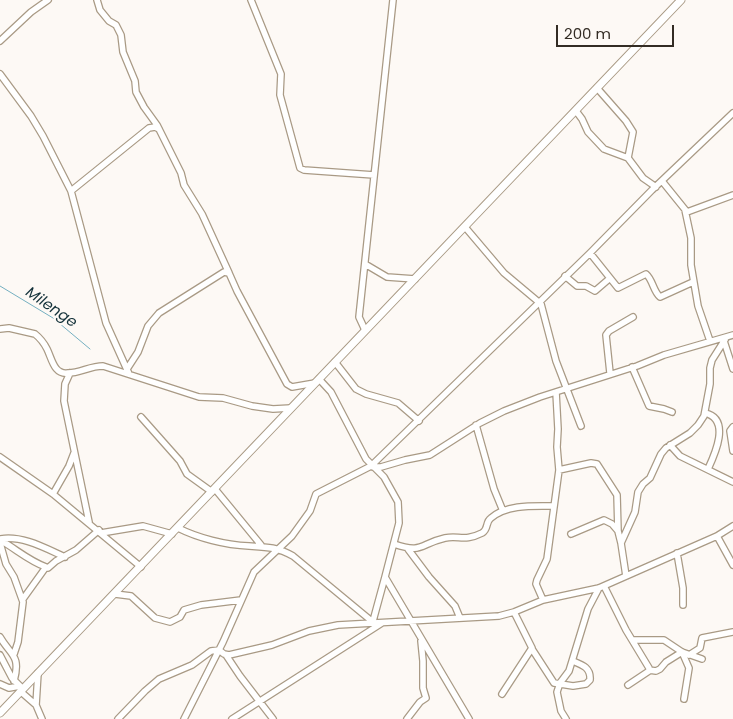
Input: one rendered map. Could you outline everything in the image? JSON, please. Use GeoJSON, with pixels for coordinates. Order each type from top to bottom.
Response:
{"type":"FeatureCollection","features":[{"type":"Feature","properties":{"kind":"main road"},"geometry":{"type":"LineString","coordinates":[[0,713],[681,0]]}},
{"type":"Feature","properties":{"kind":"street"},"geometry":{"type":"LineString","coordinates":[[0,41],[31,12],[48,0]]}},
{"type":"Feature","properties":{"kind":"street"},"geometry":{"type":"LineString","coordinates":[[97,0],[100,10],[118,29],[123,41],[124,55],[135,80],[136,92],[159,129],[190,197],[202,214],[236,291],[287,384],[292,387],[317,381],[331,392],[360,448],[371,466],[387,482],[398,502],[399,523],[373,622]]}},
{"type":"Feature","properties":{"kind":"street"},"geometry":{"type":"LineString","coordinates":[[251,0],[281,74],[280,95],[300,168],[304,170],[374,175]]}},
{"type":"Feature","properties":{"kind":"street"},"geometry":{"type":"LineString","coordinates":[[365,330],[359,318],[393,0]]}},
{"type":"Feature","properties":{"kind":"street"},"geometry":{"type":"LineString","coordinates":[[0,74],[39,129],[71,191],[106,323],[128,372]]}},
{"type":"Feature","properties":{"kind":"street"},"geometry":{"type":"LineString","coordinates":[[597,88],[626,121],[633,132],[628,158]]}},
{"type":"Feature","properties":{"kind":"street"},"geometry":{"type":"LineString","coordinates":[[576,110],[588,132],[604,149],[628,158],[644,178],[656,187]]}},
{"type":"Feature","properties":{"kind":"street"},"geometry":{"type":"LineString","coordinates":[[184,719],[219,650],[254,572],[292,536],[310,511],[316,494],[371,466],[656,187],[732,116]]}},
{"type":"Feature","properties":{"kind":"street"},"geometry":{"type":"LineString","coordinates":[[71,191],[149,128],[155,127],[159,129]]}},
{"type":"Feature","properties":{"kind":"street"},"geometry":{"type":"LineString","coordinates":[[662,182],[685,210],[691,238],[693,282],[700,315],[710,341]]}},
{"type":"Feature","properties":{"kind":"street"},"geometry":{"type":"LineString","coordinates":[[685,210],[691,211],[733,195]]}},
{"type":"Feature","properties":{"kind":"street"},"geometry":{"type":"LineString","coordinates":[[465,226],[504,272],[541,304],[556,361],[581,426]]}},
{"type":"Feature","properties":{"kind":"street"},"geometry":{"type":"LineString","coordinates":[[590,253],[618,288],[644,275],[648,275],[660,297],[693,282]]}},
{"type":"Feature","properties":{"kind":"street"},"geometry":{"type":"LineString","coordinates":[[365,264],[387,276],[415,279]]}},
{"type":"Feature","properties":{"kind":"street"},"geometry":{"type":"LineString","coordinates":[[128,372],[148,326],[159,314],[221,273],[229,273]]}},
{"type":"Feature","properties":{"kind":"street"},"geometry":{"type":"LineString","coordinates":[[566,276],[576,286],[586,286],[596,291],[610,280]]}},
{"type":"Feature","properties":{"kind":"street"},"geometry":{"type":"LineString","coordinates":[[610,373],[606,335],[609,330],[633,318]]}},
{"type":"Feature","properties":{"kind":"street"},"geometry":{"type":"LineString","coordinates":[[0,329],[9,328],[35,334],[47,349],[56,369],[61,373],[70,373],[99,366],[128,372],[144,380],[199,397],[223,398],[252,406],[273,409],[291,408]]}},
{"type":"Feature","properties":{"kind":"street"},"geometry":{"type":"LineString","coordinates":[[621,543],[633,518],[640,488],[650,478],[661,454],[670,445],[698,425],[705,413],[712,360],[725,340],[733,335]]}},
{"type":"Feature","properties":{"kind":"street"},"geometry":{"type":"LineString","coordinates":[[371,466],[381,467],[430,455],[476,425],[504,411],[610,373],[710,341],[725,340]]}},
{"type":"Feature","properties":{"kind":"street"},"geometry":{"type":"LineString","coordinates":[[725,340],[733,369]]}},
{"type":"Feature","properties":{"kind":"street"},"geometry":{"type":"LineString","coordinates":[[335,362],[356,388],[366,394],[398,404],[418,421]]}},
{"type":"Feature","properties":{"kind":"street"},"geometry":{"type":"LineString","coordinates":[[632,367],[649,406],[672,412]]}},
{"type":"Feature","properties":{"kind":"street"},"geometry":{"type":"LineString","coordinates":[[70,373],[65,384],[64,401],[89,522]]}},
{"type":"Feature","properties":{"kind":"street"},"geometry":{"type":"LineString","coordinates":[[543,600],[536,580],[547,559],[559,470],[556,448],[558,429],[556,392]]}},
{"type":"Feature","properties":{"kind":"street"},"geometry":{"type":"LineString","coordinates":[[705,413],[712,415],[719,426],[717,447],[708,469]]}},
{"type":"Feature","properties":{"kind":"street"},"geometry":{"type":"LineString","coordinates":[[140,417],[180,461],[187,474],[213,491],[260,545]]}},
{"type":"Feature","properties":{"kind":"street"},"geometry":{"type":"LineString","coordinates":[[476,425],[494,489],[503,511]]}},
{"type":"Feature","properties":{"kind":"street"},"geometry":{"type":"LineString","coordinates":[[733,427],[730,431],[733,451]]}},
{"type":"Feature","properties":{"kind":"street"},"geometry":{"type":"LineString","coordinates":[[670,445],[680,456],[733,482]]}},
{"type":"Feature","properties":{"kind":"street"},"geometry":{"type":"LineString","coordinates":[[53,494],[69,466],[74,451]]}},
{"type":"Feature","properties":{"kind":"street"},"geometry":{"type":"LineString","coordinates":[[0,457],[53,494],[142,566]]}},
{"type":"Feature","properties":{"kind":"street"},"geometry":{"type":"LineString","coordinates":[[559,470],[591,463],[597,464],[617,495],[618,531],[626,576]]}},
{"type":"Feature","properties":{"kind":"street"},"geometry":{"type":"LineString","coordinates":[[394,544],[408,548],[422,548],[446,538],[469,538],[484,532],[487,528],[487,522],[491,517],[503,511],[518,507],[554,506]]}},
{"type":"Feature","properties":{"kind":"street"},"geometry":{"type":"LineString","coordinates":[[571,534],[604,520],[612,524],[618,531]]}},
{"type":"Feature","properties":{"kind":"street"},"geometry":{"type":"LineString","coordinates":[[0,541],[20,552],[34,563],[48,568],[100,531],[143,526],[172,534]]}},
{"type":"Feature","properties":{"kind":"street"},"geometry":{"type":"LineString","coordinates":[[226,655],[272,645],[324,627],[373,622],[499,616],[543,600],[579,594],[601,587],[717,536],[733,526]]}},
{"type":"Feature","properties":{"kind":"street"},"geometry":{"type":"LineString","coordinates":[[178,528],[193,535],[217,541],[279,548],[293,556],[373,622]]}},
{"type":"Feature","properties":{"kind":"street"},"geometry":{"type":"LineString","coordinates":[[717,536],[733,565]]}},
{"type":"Feature","properties":{"kind":"street"},"geometry":{"type":"LineString","coordinates":[[0,541],[8,538],[30,542],[46,547],[65,557]]}},
{"type":"Feature","properties":{"kind":"street"},"geometry":{"type":"LineString","coordinates":[[0,541],[6,564],[14,577],[23,599],[18,642],[14,654]]}},
{"type":"Feature","properties":{"kind":"street"},"geometry":{"type":"LineString","coordinates":[[408,548],[429,577],[456,606],[460,618]]}},
{"type":"Feature","properties":{"kind":"street"},"geometry":{"type":"LineString","coordinates":[[678,553],[684,605]]}},
{"type":"Feature","properties":{"kind":"street"},"geometry":{"type":"LineString","coordinates":[[23,599],[46,567]]}},
{"type":"Feature","properties":{"kind":"street"},"geometry":{"type":"LineString","coordinates":[[385,577],[469,719]]}},
{"type":"Feature","properties":{"kind":"street"},"geometry":{"type":"LineString","coordinates":[[601,587],[649,670]]}},
{"type":"Feature","properties":{"kind":"street"},"geometry":{"type":"LineString","coordinates":[[566,719],[561,711],[557,692],[573,661],[588,609],[601,587]]}},
{"type":"Feature","properties":{"kind":"street"},"geometry":{"type":"LineString","coordinates":[[115,594],[131,596],[155,618],[170,622],[180,616],[184,610],[201,605],[241,600]]}},
{"type":"Feature","properties":{"kind":"street"},"geometry":{"type":"LineString","coordinates":[[514,612],[532,649],[551,680],[559,685],[586,684],[590,680],[588,670],[573,661]]}},
{"type":"Feature","properties":{"kind":"street"},"geometry":{"type":"LineString","coordinates":[[232,719],[384,622]]}},
{"type":"Feature","properties":{"kind":"street"},"geometry":{"type":"LineString","coordinates":[[689,654],[700,648],[702,638],[733,632]]}},
{"type":"Feature","properties":{"kind":"street"},"geometry":{"type":"LineString","coordinates":[[0,637],[14,654],[17,668],[14,681]]}},
{"type":"Feature","properties":{"kind":"street"},"geometry":{"type":"LineString","coordinates":[[407,719],[420,702],[426,698],[423,688],[423,661],[420,639]]}},
{"type":"Feature","properties":{"kind":"street"},"geometry":{"type":"LineString","coordinates":[[633,640],[664,640],[682,652],[702,659]]}},
{"type":"Feature","properties":{"kind":"street"},"geometry":{"type":"LineString","coordinates":[[502,694],[532,649]]}},
{"type":"Feature","properties":{"kind":"street"},"geometry":{"type":"LineString","coordinates":[[118,719],[145,691],[160,679],[192,665],[211,651],[219,650],[226,655],[273,719]]}},
{"type":"Feature","properties":{"kind":"street"},"geometry":{"type":"LineString","coordinates":[[649,670],[656,671],[660,669],[666,662],[682,652]]}},
{"type":"Feature","properties":{"kind":"street"},"geometry":{"type":"LineString","coordinates":[[682,652],[689,668],[684,699]]}},
{"type":"Feature","properties":{"kind":"street"},"geometry":{"type":"LineString","coordinates":[[0,655],[14,681],[36,705],[42,719]]}},
{"type":"Feature","properties":{"kind":"street"},"geometry":{"type":"LineString","coordinates":[[628,685],[642,677],[649,670]]}},
{"type":"Feature","properties":{"kind":"street"},"geometry":{"type":"LineString","coordinates":[[36,705],[38,673]]}},
{"type":"Feature","properties":{"kind":"street"},"geometry":{"type":"LineString","coordinates":[[0,684],[9,688],[21,689]]}},
{"type":"Feature","properties":{"kind":"waterway","name":"Milenge"},"geometry":{"type":"LineString","coordinates":[[0,286],[53,318],[90,349]]}}]}
